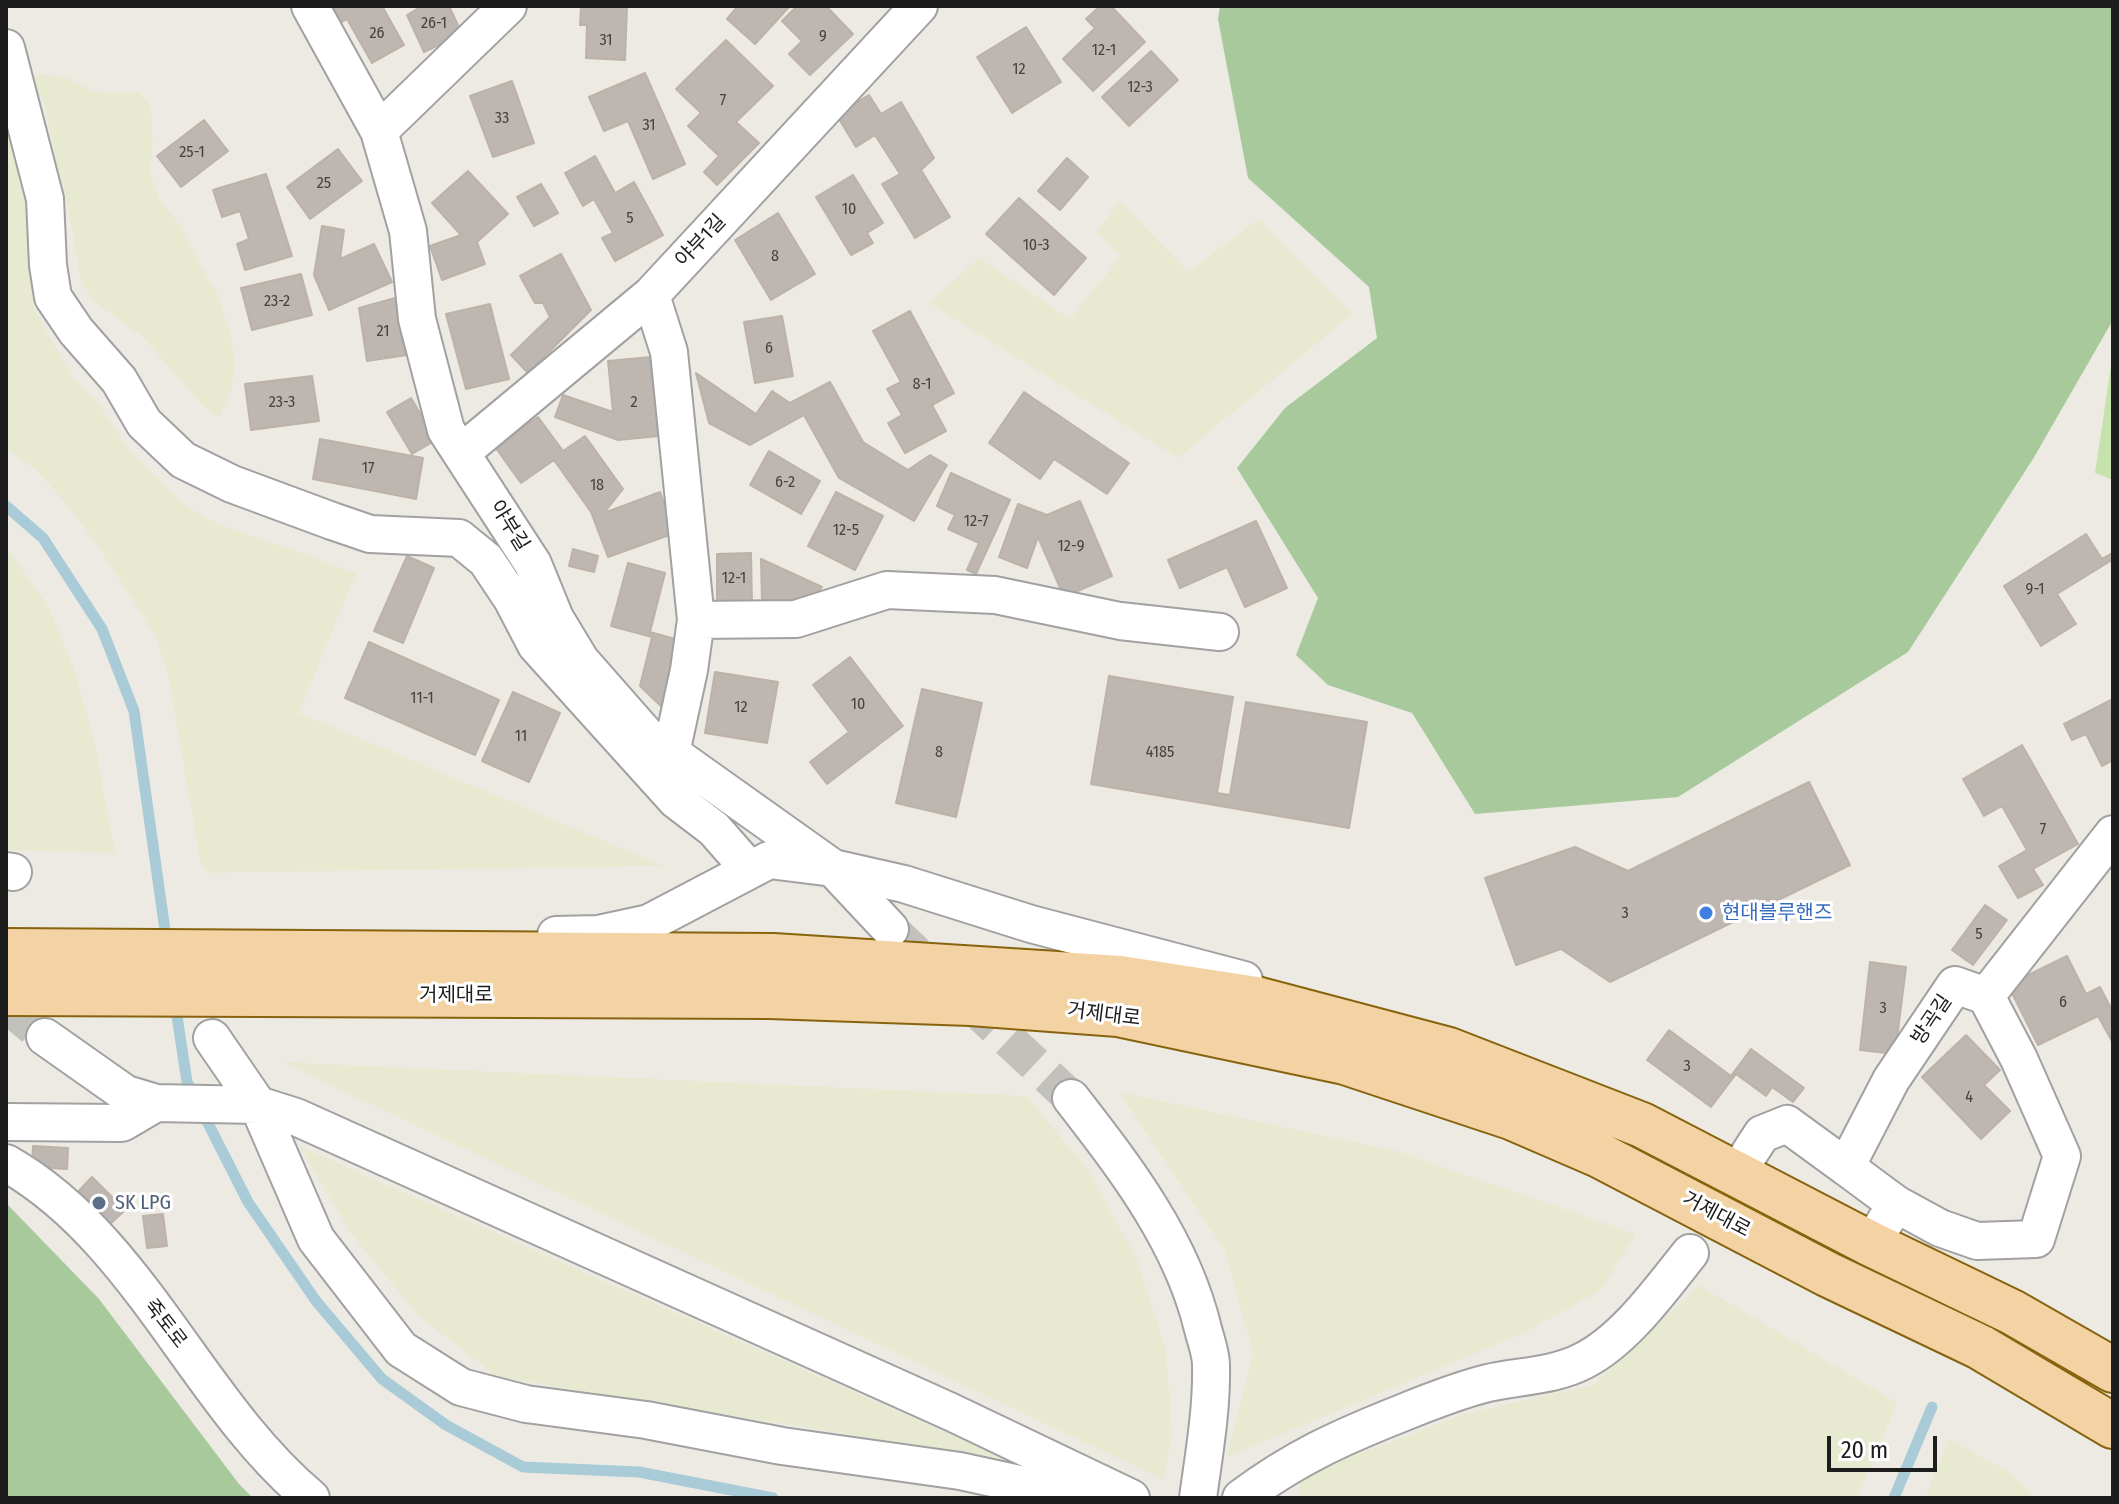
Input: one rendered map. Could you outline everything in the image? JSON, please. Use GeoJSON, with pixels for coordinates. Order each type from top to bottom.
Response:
{"type":"FeatureCollection","features":[{"type":"Feature","properties":{"kind":"main road","name":"거제대로"},"geometry":{"type":"LineString","coordinates":[[6,951],[773,956],[1120,978],[1256,999],[1449,1050],[1642,1125],[1871,1244],[2012,1312],[2113,1370]]}},
{"type":"Feature","properties":{"kind":"main road","name":"거제대로"},"geometry":{"type":"LineString","coordinates":[[6,993],[769,996],[971,1003],[1133,1017],[1345,1062],[1511,1117],[1599,1155],[1827,1274],[1980,1347],[2113,1426]]}},
{"type":"Feature","properties":{"kind":"street","name":"야부길"},"geometry":{"type":"LineString","coordinates":[[310,6],[379,131],[408,231],[417,319],[446,430],[533,564],[555,618],[581,661],[646,735],[833,868],[890,929]]}},
{"type":"Feature","properties":{"kind":"street"},"geometry":{"type":"LineString","coordinates":[[379,131],[508,6]]}},
{"type":"Feature","properties":{"kind":"street","name":"야부1길"},"geometry":{"type":"LineString","coordinates":[[462,452],[651,295],[919,6]]}},
{"type":"Feature","properties":{"kind":"street"},"geometry":{"type":"LineString","coordinates":[[6,48],[45,199],[53,297],[76,331],[119,380],[144,423],[183,460],[232,484],[332,521],[370,534],[459,538],[486,560],[512,599],[536,645],[676,800],[714,829],[749,869]]}},
{"type":"Feature","properties":{"kind":"street"},"geometry":{"type":"LineString","coordinates":[[651,295],[669,352],[696,620],[671,753]]}},
{"type":"Feature","properties":{"kind":"street"},"geometry":{"type":"LineString","coordinates":[[696,620],[796,619],[887,590],[995,595],[1120,621],[1220,632]]}},
{"type":"Feature","properties":{"kind":"street","name":"방곡길"},"geometry":{"type":"LineString","coordinates":[[1846,1167],[1891,1080],[1955,985],[1986,996],[2113,834]]}},
{"type":"Feature","properties":{"kind":"street"},"geometry":{"type":"LineString","coordinates":[[405,952],[419,944],[455,938],[598,934],[649,923],[769,860],[833,868],[904,884],[1031,924],[1263,985],[1441,1026],[1493,1044],[1557,1092]]}},
{"type":"Feature","properties":{"kind":"street"},"geometry":{"type":"LineString","coordinates":[[1749,1154],[1762,1134],[1787,1124],[1896,1204],[1940,1228],[1977,1241],[2036,1239],[2062,1156],[2019,1059],[1986,996]]}},
{"type":"Feature","properties":{"kind":"street"},"geometry":{"type":"LineString","coordinates":[[45,1037],[126,1094],[156,1103],[258,1105],[296,1117],[951,1412],[1131,1498]]}},
{"type":"Feature","properties":{"kind":"street"},"geometry":{"type":"LineString","coordinates":[[212,1038],[258,1105],[316,1239],[401,1349],[461,1387],[526,1404],[646,1420],[782,1446],[960,1471],[1084,1498]]}},
{"type":"Feature","properties":{"kind":"street"},"geometry":{"type":"LineString","coordinates":[[1071,1098],[1139,1188],[1170,1240],[1198,1307],[1211,1362],[1207,1437],[1198,1498]]}},
{"type":"Feature","properties":{"kind":"street"},"geometry":{"type":"LineString","coordinates":[[6,1122],[122,1123],[156,1103]]}},
{"type":"Feature","properties":{"kind":"street","name":"죽토로"},"geometry":{"type":"LineString","coordinates":[[6,1163],[60,1202],[98,1237],[245,1430],[280,1472],[311,1498]]}},
{"type":"Feature","properties":{"kind":"street","name":"죽토로"},"geometry":{"type":"LineString","coordinates":[[6,1185],[48,1217],[85,1255],[229,1442],[283,1498]]}},
{"type":"Feature","properties":{"kind":"street"},"geometry":{"type":"LineString","coordinates":[[1871,1244],[1896,1204]]}},
{"type":"Feature","properties":{"kind":"street"},"geometry":{"type":"LineString","coordinates":[[1241,1498],[1282,1468],[1333,1440],[1487,1383],[1543,1374],[1583,1361],[1644,1310],[1690,1253]]}},
{"type":"Feature","properties":{"kind":"green space"},"geometry":{"type":"Polygon","coordinates":[[[1220,6],[2113,6],[2113,320],[2033,459],[1908,652],[1678,797],[1475,814],[1412,713],[1328,685],[1296,655],[1318,598],[1237,468],[1285,408],[1377,338],[1369,287],[1248,178],[1218,19],[1220,6]]]}},
{"type":"Feature","properties":{"kind":"green space"},"geometry":{"type":"Polygon","coordinates":[[[39,73],[67,78],[92,91],[139,92],[151,107],[153,144],[150,173],[161,202],[181,226],[217,292],[229,329],[235,359],[232,388],[219,418],[202,405],[143,337],[94,301],[81,282],[45,106],[33,80],[39,73]]]}},
{"type":"Feature","properties":{"kind":"green space"},"geometry":{"type":"Polygon","coordinates":[[[6,104],[32,201],[34,308],[71,375],[97,401],[126,446],[185,505],[214,522],[356,573],[299,713],[664,866],[208,873],[200,861],[169,679],[156,637],[98,546],[62,499],[38,472],[6,448],[6,104]]]}},
{"type":"Feature","properties":{"kind":"green space"},"geometry":{"type":"Polygon","coordinates":[[[1120,201],[1188,272],[1259,219],[1352,314],[1178,458],[929,303],[979,258],[1070,319],[1121,256],[1096,232],[1120,201]]]}},
{"type":"Feature","properties":{"kind":"green space"},"geometry":{"type":"Polygon","coordinates":[[[2113,352],[2113,480],[2095,473],[2113,352]]]}},
{"type":"Feature","properties":{"kind":"green space"},"geometry":{"type":"Polygon","coordinates":[[[6,547],[47,604],[75,672],[95,744],[115,853],[6,850],[6,547]]]}},
{"type":"Feature","properties":{"kind":"green space"},"geometry":{"type":"Polygon","coordinates":[[[282,1062],[1026,1096],[1086,1167],[1136,1257],[1166,1350],[1172,1433],[1164,1480],[282,1062]]]}},
{"type":"Feature","properties":{"kind":"green space"},"geometry":{"type":"Polygon","coordinates":[[[1119,1092],[1397,1151],[1636,1234],[1601,1290],[1524,1333],[1227,1457],[1253,1354],[1225,1251],[1119,1092]]]}},
{"type":"Feature","properties":{"kind":"green space"},"geometry":{"type":"Polygon","coordinates":[[[299,1146],[1010,1461],[497,1377],[418,1315],[352,1235],[299,1146]]]}},
{"type":"Feature","properties":{"kind":"green space"},"geometry":{"type":"Polygon","coordinates":[[[6,1203],[99,1299],[239,1484],[253,1498],[6,1498],[6,1203]]]}},
{"type":"Feature","properties":{"kind":"green space"},"geometry":{"type":"Polygon","coordinates":[[[1699,1285],[1897,1403],[1857,1498],[1299,1496],[1300,1476],[1467,1413],[1593,1385],[1699,1285]]]}},
{"type":"Feature","properties":{"kind":"green space"},"geometry":{"type":"Polygon","coordinates":[[[1949,1439],[2011,1473],[2036,1498],[1925,1498],[1949,1439]]]}},
{"type":"Feature","properties":{"kind":"building"},"geometry":{"type":"Polygon","coordinates":[[[330,6],[382,6],[404,45],[372,63],[347,19],[340,23],[330,6]]]}},
{"type":"Feature","properties":{"kind":"building"},"geometry":{"type":"Polygon","coordinates":[[[416,6],[449,6],[462,34],[424,52],[407,15],[417,9],[416,6]]]}},
{"type":"Feature","properties":{"kind":"building"},"geometry":{"type":"Polygon","coordinates":[[[581,6],[627,6],[625,60],[586,58],[587,25],[580,25],[581,6]]]}},
{"type":"Feature","properties":{"kind":"building"},"geometry":{"type":"Polygon","coordinates":[[[738,6],[790,6],[755,44],[727,19],[738,6]]]}},
{"type":"Feature","properties":{"kind":"building"},"geometry":{"type":"Polygon","coordinates":[[[797,6],[826,6],[853,34],[810,75],[789,54],[802,41],[782,21],[797,6]]]}},
{"type":"Feature","properties":{"kind":"building"},"geometry":{"type":"Polygon","coordinates":[[[1100,6],[1111,6],[1145,42],[1093,91],[1063,59],[1095,28],[1086,19],[1100,6]]]}},
{"type":"Feature","properties":{"kind":"building"},"geometry":{"type":"Polygon","coordinates":[[[1026,27],[1061,82],[1012,113],[977,57],[1026,27]]]}},
{"type":"Feature","properties":{"kind":"building"},"geometry":{"type":"Polygon","coordinates":[[[726,40],[773,86],[736,122],[759,143],[717,185],[704,172],[719,156],[688,126],[701,113],[676,89],[726,40]]]}},
{"type":"Feature","properties":{"kind":"building"},"geometry":{"type":"Polygon","coordinates":[[[1151,51],[1178,80],[1129,126],[1102,97],[1151,51]]]}},
{"type":"Feature","properties":{"kind":"building"},"geometry":{"type":"Polygon","coordinates":[[[645,73],[685,164],[653,179],[628,121],[604,131],[589,97],[645,73]]]}},
{"type":"Feature","properties":{"kind":"building"},"geometry":{"type":"Polygon","coordinates":[[[512,81],[534,143],[493,157],[470,96],[512,81]]]}},
{"type":"Feature","properties":{"kind":"building"},"geometry":{"type":"Polygon","coordinates":[[[869,95],[881,114],[901,102],[934,158],[921,170],[950,217],[915,238],[882,184],[900,174],[875,135],[856,147],[836,114],[869,95]]]}},
{"type":"Feature","properties":{"kind":"building"},"geometry":{"type":"Polygon","coordinates":[[[204,120],[228,151],[181,187],[157,156],[204,120]]]}},
{"type":"Feature","properties":{"kind":"building"},"geometry":{"type":"Polygon","coordinates":[[[338,149],[362,181],[310,219],[287,187],[338,149]]]}},
{"type":"Feature","properties":{"kind":"building"},"geometry":{"type":"Polygon","coordinates":[[[595,156],[615,193],[634,182],[663,235],[615,261],[602,238],[613,233],[594,199],[583,206],[565,173],[595,156]]]}},
{"type":"Feature","properties":{"kind":"building"},"geometry":{"type":"Polygon","coordinates":[[[1067,158],[1088,177],[1060,210],[1038,191],[1067,158]]]}},
{"type":"Feature","properties":{"kind":"building"},"geometry":{"type":"Polygon","coordinates":[[[468,171],[508,214],[477,242],[485,264],[442,280],[430,246],[461,235],[432,203],[468,171]]]}},
{"type":"Feature","properties":{"kind":"building"},"geometry":{"type":"Polygon","coordinates":[[[266,174],[292,256],[245,270],[237,244],[249,239],[240,211],[222,217],[213,190],[266,174]]]}},
{"type":"Feature","properties":{"kind":"building"},"geometry":{"type":"Polygon","coordinates":[[[853,175],[883,223],[867,233],[873,243],[851,255],[816,197],[853,175]]]}},
{"type":"Feature","properties":{"kind":"building"},"geometry":{"type":"Polygon","coordinates":[[[541,184],[558,213],[534,226],[517,197],[541,184]]]}},
{"type":"Feature","properties":{"kind":"building"},"geometry":{"type":"Polygon","coordinates":[[[1019,198],[1086,258],[1054,295],[986,234],[1019,198]]]}},
{"type":"Feature","properties":{"kind":"building"},"geometry":{"type":"Polygon","coordinates":[[[778,213],[815,274],[771,300],[735,240],[778,213]]]}},
{"type":"Feature","properties":{"kind":"building"},"geometry":{"type":"Polygon","coordinates":[[[322,226],[344,230],[340,259],[374,244],[392,282],[329,310],[314,275],[322,226]]]}},
{"type":"Feature","properties":{"kind":"building"},"geometry":{"type":"Polygon","coordinates":[[[561,254],[591,310],[528,373],[511,355],[550,317],[543,303],[535,303],[520,276],[561,254]]]}},
{"type":"Feature","properties":{"kind":"building"},"geometry":{"type":"Polygon","coordinates":[[[301,274],[312,315],[252,330],[241,288],[301,274]]]}},
{"type":"Feature","properties":{"kind":"building"},"geometry":{"type":"Polygon","coordinates":[[[399,297],[407,355],[367,361],[359,308],[399,297]]]}},
{"type":"Feature","properties":{"kind":"building"},"geometry":{"type":"Polygon","coordinates":[[[490,304],[509,379],[466,389],[446,314],[490,304]]]}},
{"type":"Feature","properties":{"kind":"building"},"geometry":{"type":"Polygon","coordinates":[[[910,311],[954,393],[932,405],[946,431],[905,453],[888,423],[902,415],[887,389],[901,382],[873,331],[910,311]]]}},
{"type":"Feature","properties":{"kind":"building"},"geometry":{"type":"Polygon","coordinates":[[[782,316],[793,376],[755,383],[744,322],[782,316]]]}},
{"type":"Feature","properties":{"kind":"building"},"geometry":{"type":"Polygon","coordinates":[[[651,357],[659,436],[618,440],[555,417],[563,395],[613,412],[608,361],[651,357]]]}},
{"type":"Feature","properties":{"kind":"building"},"geometry":{"type":"Polygon","coordinates":[[[696,373],[756,414],[772,391],[790,403],[830,382],[863,442],[908,470],[930,455],[947,465],[914,521],[839,478],[804,415],[750,445],[709,423],[696,373]]]}},
{"type":"Feature","properties":{"kind":"building"},"geometry":{"type":"Polygon","coordinates":[[[312,376],[319,421],[251,430],[245,384],[312,376]]]}},
{"type":"Feature","properties":{"kind":"building"},"geometry":{"type":"Polygon","coordinates":[[[1024,392],[1129,463],[1107,494],[1054,459],[1040,479],[989,443],[1024,392]]]}},
{"type":"Feature","properties":{"kind":"building"},"geometry":{"type":"Polygon","coordinates":[[[411,398],[436,440],[412,454],[387,412],[411,398]]]}},
{"type":"Feature","properties":{"kind":"building"},"geometry":{"type":"Polygon","coordinates":[[[538,417],[563,451],[585,436],[623,489],[604,513],[660,492],[675,533],[608,557],[591,512],[554,460],[521,483],[495,447],[538,417]]]}},
{"type":"Feature","properties":{"kind":"building"},"geometry":{"type":"Polygon","coordinates":[[[320,439],[423,458],[416,499],[313,479],[320,439]]]}},
{"type":"Feature","properties":{"kind":"building"},"geometry":{"type":"Polygon","coordinates":[[[769,451],[820,481],[801,514],[750,485],[769,451]]]}},
{"type":"Feature","properties":{"kind":"building"},"geometry":{"type":"Polygon","coordinates":[[[951,473],[1010,500],[976,574],[967,570],[979,543],[948,529],[955,515],[937,506],[951,473]]]}},
{"type":"Feature","properties":{"kind":"building"},"geometry":{"type":"Polygon","coordinates":[[[836,492],[883,516],[855,570],[808,546],[836,492]]]}},
{"type":"Feature","properties":{"kind":"building"},"geometry":{"type":"Polygon","coordinates":[[[1080,501],[1112,576],[1064,597],[1038,537],[1027,568],[999,557],[1018,504],[1047,515],[1080,501]]]}},
{"type":"Feature","properties":{"kind":"building"},"geometry":{"type":"Polygon","coordinates":[[[1256,521],[1287,588],[1245,607],[1227,567],[1180,588],[1168,560],[1256,521]]]}},
{"type":"Feature","properties":{"kind":"building"},"geometry":{"type":"Polygon","coordinates":[[[2086,534],[2102,559],[2113,553],[2113,562],[2057,594],[2076,624],[2041,646],[2004,586],[2086,534]]]}},
{"type":"Feature","properties":{"kind":"building"},"geometry":{"type":"Polygon","coordinates":[[[573,549],[598,556],[594,572],[569,566],[573,549]]]}},
{"type":"Feature","properties":{"kind":"building"},"geometry":{"type":"Polygon","coordinates":[[[751,553],[752,604],[717,605],[717,554],[751,553]]]}},
{"type":"Feature","properties":{"kind":"building"},"geometry":{"type":"Polygon","coordinates":[[[407,556],[434,568],[403,643],[374,631],[407,556]]]}},
{"type":"Feature","properties":{"kind":"building"},"geometry":{"type":"Polygon","coordinates":[[[761,559],[822,587],[811,602],[762,602],[761,559]]]}},
{"type":"Feature","properties":{"kind":"building"},"geometry":{"type":"Polygon","coordinates":[[[628,563],[665,573],[650,632],[682,641],[664,709],[640,686],[652,637],[611,626],[628,563]]]}},
{"type":"Feature","properties":{"kind":"building"},"geometry":{"type":"Polygon","coordinates":[[[369,642],[499,700],[475,755],[345,698],[369,642]]]}},
{"type":"Feature","properties":{"kind":"building"},"geometry":{"type":"Polygon","coordinates":[[[850,657],[903,726],[827,784],[810,762],[849,732],[813,685],[850,657]]]}},
{"type":"Feature","properties":{"kind":"building"},"geometry":{"type":"Polygon","coordinates":[[[715,672],[778,682],[767,743],[705,733],[715,672]]]}},
{"type":"Feature","properties":{"kind":"building"},"geometry":{"type":"Polygon","coordinates":[[[1109,676],[1233,697],[1217,793],[1230,795],[1246,702],[1367,722],[1349,828],[1091,784],[1109,676]]]}},
{"type":"Feature","properties":{"kind":"building"},"geometry":{"type":"Polygon","coordinates":[[[922,689],[982,703],[956,817],[896,803],[922,689]]]}},
{"type":"Feature","properties":{"kind":"building"},"geometry":{"type":"Polygon","coordinates":[[[513,692],[560,713],[529,782],[482,761],[513,692]]]}},
{"type":"Feature","properties":{"kind":"building"},"geometry":{"type":"Polygon","coordinates":[[[2113,699],[2113,760],[2102,766],[2086,734],[2072,740],[2064,724],[2113,699]]]}},
{"type":"Feature","properties":{"kind":"building"},"geometry":{"type":"Polygon","coordinates":[[[2022,745],[2078,844],[2033,869],[2043,885],[2018,898],[1999,866],[2027,850],[2002,806],[1984,816],[1963,779],[2022,745]]]}},
{"type":"Feature","properties":{"kind":"building"},"geometry":{"type":"Polygon","coordinates":[[[1809,782],[1850,865],[1610,982],[1561,949],[1516,965],[1485,878],[1575,847],[1628,871],[1809,782]]]}},
{"type":"Feature","properties":{"kind":"building"},"geometry":{"type":"Polygon","coordinates":[[[1985,905],[2007,920],[1973,965],[1952,950],[1985,905]]]}},
{"type":"Feature","properties":{"kind":"building"},"geometry":{"type":"Polygon","coordinates":[[[2067,956],[2086,994],[2100,987],[2113,1012],[2113,1043],[2098,1016],[2038,1045],[2008,985],[2067,956]]]}},
{"type":"Feature","properties":{"kind":"building"},"geometry":{"type":"Polygon","coordinates":[[[1870,962],[1906,967],[1895,1054],[1860,1050],[1870,962]]]}},
{"type":"Feature","properties":{"kind":"building"},"geometry":{"type":"Polygon","coordinates":[[[1669,1030],[1731,1076],[1751,1049],[1804,1088],[1793,1102],[1772,1087],[1766,1096],[1736,1074],[1711,1107],[1647,1060],[1669,1030]]]}},
{"type":"Feature","properties":{"kind":"building"},"geometry":{"type":"Polygon","coordinates":[[[1966,1035],[2000,1070],[1984,1085],[2010,1111],[1981,1139],[1922,1077],[1966,1035]]]}},
{"type":"Feature","properties":{"kind":"building"},"geometry":{"type":"Polygon","coordinates":[[[33,1146],[68,1148],[67,1169],[32,1167],[33,1146]]]}},
{"type":"Feature","properties":{"kind":"building","name":"SK LPG"},"geometry":{"type":"Polygon","coordinates":[[[92,1177],[125,1210],[106,1228],[74,1196],[92,1177]]]}},
{"type":"Feature","properties":{"kind":"building"},"geometry":{"type":"Polygon","coordinates":[[[163,1214],[167,1246],[147,1248],[143,1216],[163,1214]]]}},
{"type":"Feature","properties":{"kind":"waterway"},"geometry":{"type":"LineString","coordinates":[[6,506],[43,538],[102,629],[134,711],[165,930]]}},
{"type":"Feature","properties":{"kind":"waterway"},"geometry":{"type":"LineString","coordinates":[[177,1016],[187,1082],[248,1202],[316,1301],[382,1379],[446,1425],[523,1467],[639,1472],[773,1498]]}},
{"type":"Feature","properties":{"kind":"waterway"},"geometry":{"type":"LineString","coordinates":[[1894,1498],[1932,1407]]}},
{"type":"Feature","properties":{"kind":"tunnel"},"geometry":{"type":"LineString","coordinates":[[890,929],[1071,1098]]}},
{"type":"Feature","properties":{"kind":"tunnel"},"geometry":{"type":"LineString","coordinates":[[6,1005],[45,1037]]}},
{"type":"Feature","properties":{"kind":"place","name":"현대블루핸즈"},"geometry":{"type":"Point","coordinates":[1706,913]}},
{"type":"Feature","properties":{"kind":"place","name":"SK LPG"},"geometry":{"type":"Point","coordinates":[99,1203]}}]}
